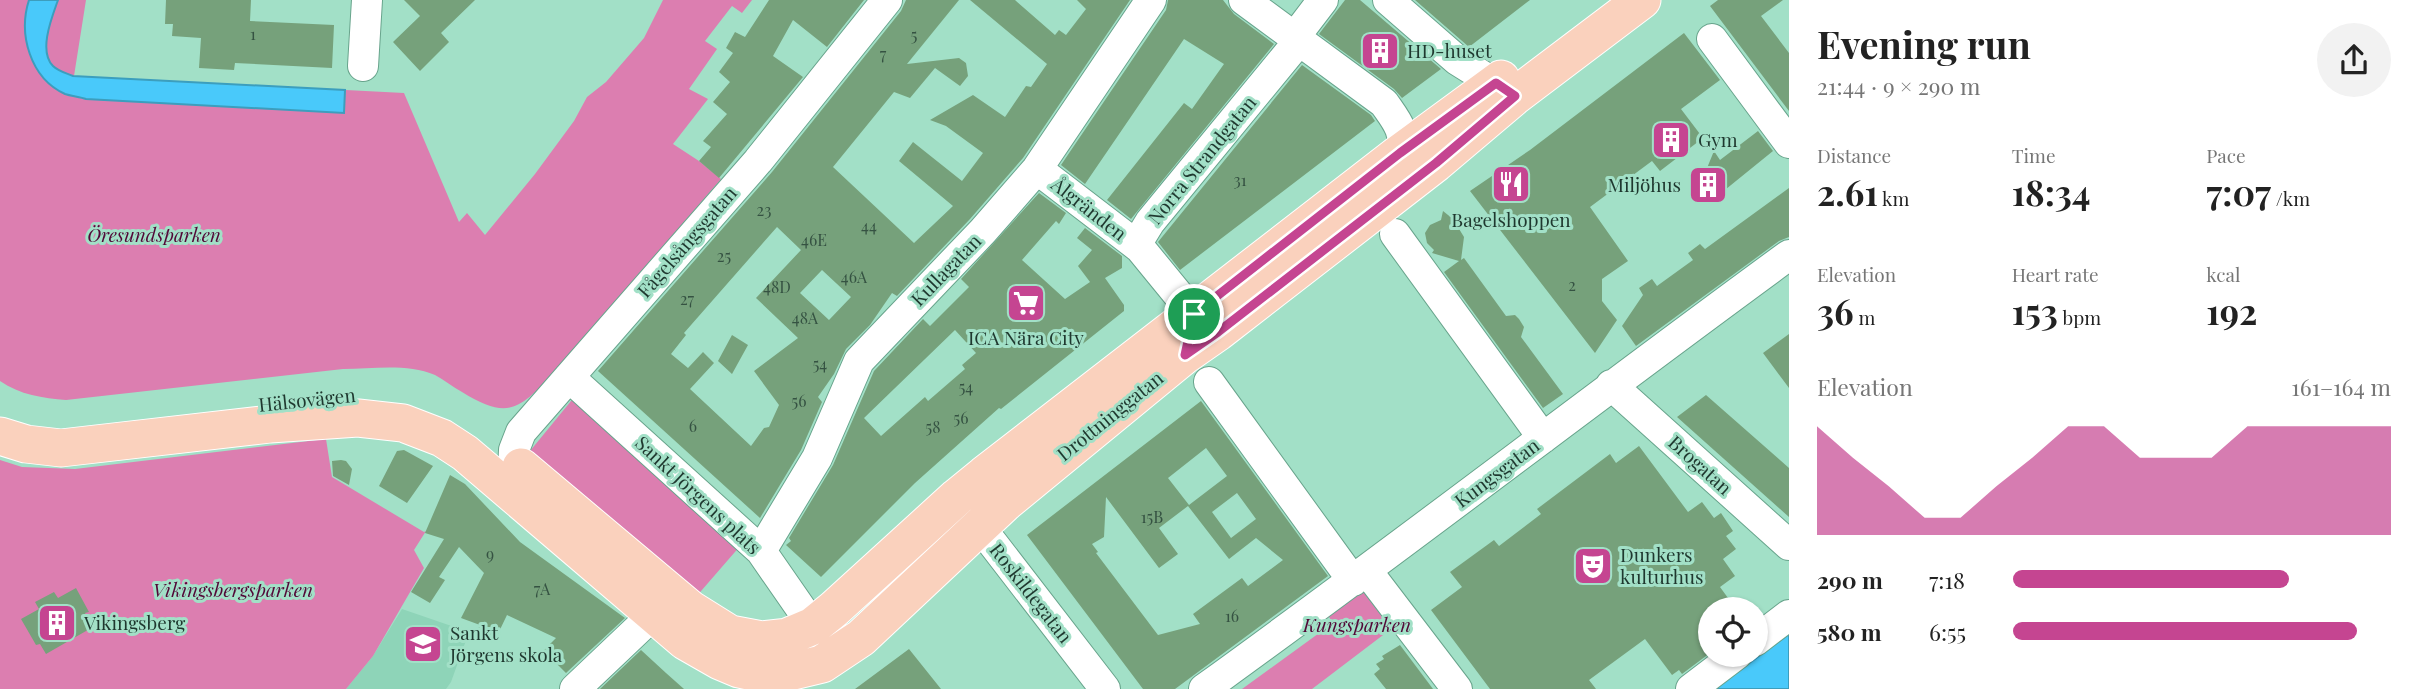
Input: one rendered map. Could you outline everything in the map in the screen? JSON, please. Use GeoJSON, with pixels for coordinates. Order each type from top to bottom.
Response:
{"type":"FeatureCollection","features":[{"type":"Feature","properties":{"kind":"main road","name":"Drottninggatan"},"geometry":{"type":"LineString","coordinates":[[1601,0],[1505,90],[1436,163],[1185,355],[1006,502],[861,638],[834,658],[814,667],[789,672],[758,673],[740,666],[762,640],[788,637],[813,626],[957,497],[1400,153],[1505,90],[1642,0]]}},
{"type":"Feature","properties":{"kind":"main road","name":"Hälsovägen"},"geometry":{"type":"LineString","coordinates":[[0,411],[36,424],[70,426],[320,397],[371,394],[421,405],[454,418],[483,436],[513,477],[685,641],[720,662],[740,666],[730,634],[711,623],[513,477],[442,438],[403,422],[379,419],[300,421],[61,448],[26,444],[0,436]]}},
{"type":"Feature","properties":{"kind":"street"},"geometry":{"type":"LineString","coordinates":[[363,66],[367,0]]}},
{"type":"Feature","properties":{"kind":"street","name":"Fågelsångsgatan"},"geometry":{"type":"LineString","coordinates":[[513,477],[515,444],[521,432],[758,161],[887,0]]}},
{"type":"Feature","properties":{"kind":"street","name":"Kullagatan"},"geometry":{"type":"LineString","coordinates":[[761,551],[817,458],[859,361],[983,232],[1037,169],[1151,0]]}},
{"type":"Feature","properties":{"kind":"street"},"geometry":{"type":"LineString","coordinates":[[1244,0],[1384,103],[1400,127],[1403,139],[1400,153]]}},
{"type":"Feature","properties":{"kind":"street","name":"Norra Strandgatan"},"geometry":{"type":"LineString","coordinates":[[1194,314],[1140,248],[1139,240],[1150,222],[1296,40],[1323,0]]}},
{"type":"Feature","properties":{"kind":"street"},"geometry":{"type":"LineString","coordinates":[[1388,0],[1457,60],[1505,90]]}},
{"type":"Feature","properties":{"kind":"street"},"geometry":{"type":"LineString","coordinates":[[1712,39],[1789,142]]}},
{"type":"Feature","properties":{"kind":"street","name":"Ålgränden"},"geometry":{"type":"LineString","coordinates":[[1037,169],[1140,248]]}},
{"type":"Feature","properties":{"kind":"street"},"geometry":{"type":"LineString","coordinates":[[1395,234],[1543,438]]}},
{"type":"Feature","properties":{"kind":"street","name":"Kungsgatan"},"geometry":{"type":"LineString","coordinates":[[1204,689],[1360,576],[1611,385],[1789,255]]}},
{"type":"Feature","properties":{"kind":"street"},"geometry":{"type":"LineString","coordinates":[[1185,355],[1194,314]]}},
{"type":"Feature","properties":{"kind":"street","name":"Sankt Jörgens plats"},"geometry":{"type":"LineString","coordinates":[[569,377],[761,551],[813,626]]}},
{"type":"Feature","properties":{"kind":"street"},"geometry":{"type":"LineString","coordinates":[[1209,382],[1360,576],[1457,689]]}},
{"type":"Feature","properties":{"kind":"street","name":"Brogatan"},"geometry":{"type":"LineString","coordinates":[[1611,385],[1789,545]]}},
{"type":"Feature","properties":{"kind":"street","name":"Roskildegatan"},"geometry":{"type":"LineString","coordinates":[[957,497],[1105,689]]}},
{"type":"Feature","properties":{"kind":"street"},"geometry":{"type":"LineString","coordinates":[[575,689],[654,614]]}},
{"type":"Feature","properties":{"kind":"street"},"geometry":{"type":"LineString","coordinates":[[1768,631],[1789,615]]}},
{"type":"Feature","properties":{"kind":"street"},"geometry":{"type":"LineString","coordinates":[[1691,689],[1720,667]]}},
{"type":"Feature","properties":{"kind":"shaded area","name":"Sankt Jörgens skola"},"geometry":{"type":"Polygon","coordinates":[[[402,609],[469,632],[451,682],[446,689],[346,689],[373,656],[402,609]]]}},
{"type":"Feature","properties":{"kind":"green space","name":"Öresundsparken"},"geometry":{"type":"Polygon","coordinates":[[[0,0],[86,0],[74,76],[404,93],[459,222],[467,213],[485,235],[535,174],[574,121],[587,97],[606,82],[644,38],[663,0],[752,0],[742,13],[732,6],[705,41],[717,49],[689,89],[708,99],[673,144],[721,179],[554,373],[522,402],[503,408],[478,401],[435,375],[401,368],[343,369],[66,400],[24,393],[0,381],[0,0]]]}},
{"type":"Feature","properties":{"kind":"green space"},"geometry":{"type":"Polygon","coordinates":[[[576,395],[741,545],[695,598],[541,466],[530,451],[576,395]]]}},
{"type":"Feature","properties":{"kind":"green space","name":"Vikingsbergsparken"},"geometry":{"type":"Polygon","coordinates":[[[326,439],[332,477],[426,531],[414,550],[424,568],[373,656],[346,689],[0,689],[0,460],[22,467],[75,469],[326,439]]]}},
{"type":"Feature","properties":{"kind":"green space","name":"Kungsparken"},"geometry":{"type":"Polygon","coordinates":[[[1360,587],[1391,629],[1312,689],[1242,689],[1333,623],[1325,611],[1360,587]]]}},
{"type":"Feature","properties":{"kind":"water"},"geometry":{"type":"Polygon","coordinates":[[[29,0],[58,0],[46,43],[47,52],[53,66],[73,76],[345,90],[344,113],[86,99],[65,94],[43,77],[30,54],[25,27],[29,0]]]}},
{"type":"Feature","properties":{"kind":"water"},"geometry":{"type":"Polygon","coordinates":[[[1789,634],[1789,689],[1714,689],[1744,667],[1768,667],[1768,649],[1789,634]]]}},
{"type":"Feature","properties":{"kind":"building"},"geometry":{"type":"Polygon","coordinates":[[[166,0],[251,0],[250,21],[334,25],[332,68],[235,63],[234,70],[199,68],[201,38],[172,36],[173,24],[165,24],[166,0]]]}},
{"type":"Feature","properties":{"kind":"building"},"geometry":{"type":"Polygon","coordinates":[[[404,0],[475,0],[441,33],[449,42],[420,71],[393,42],[420,16],[404,0]]]}},
{"type":"Feature","properties":{"kind":"building"},"geometry":{"type":"Polygon","coordinates":[[[769,0],[864,0],[827,47],[793,20],[773,56],[803,77],[719,178],[699,161],[711,147],[703,141],[727,114],[713,102],[730,82],[719,72],[733,53],[726,48],[735,32],[745,37],[769,0]]]}},
{"type":"Feature","properties":{"kind":"building"},"geometry":{"type":"Polygon","coordinates":[[[906,0],[959,0],[907,64],[959,58],[966,63],[968,76],[960,86],[935,68],[910,98],[894,92],[833,167],[914,243],[953,206],[899,161],[913,142],[962,181],[983,153],[946,126],[930,120],[973,95],[1005,117],[1026,86],[1031,87],[1047,64],[970,0],[1015,0],[1055,35],[1059,30],[1066,35],[1086,9],[1077,0],[1130,0],[1023,158],[897,296],[892,293],[870,325],[846,349],[834,374],[818,397],[822,402],[801,450],[760,518],[598,371],[772,172],[901,11],[906,0]],[[777,227],[684,333],[686,335],[671,354],[688,368],[703,352],[714,363],[690,389],[751,446],[764,428],[769,427],[779,405],[754,371],[798,338],[756,298],[801,250],[777,227]],[[822,270],[800,293],[829,320],[851,297],[822,270]]]}},
{"type":"Feature","properties":{"kind":"building"},"geometry":{"type":"Polygon","coordinates":[[[1168,0],[1223,0],[1234,14],[1274,44],[1131,219],[1107,200],[1184,103],[1192,109],[1224,64],[1184,39],[1085,184],[1061,165],[1166,10],[1168,0]]]}},
{"type":"Feature","properties":{"kind":"building","name":"HD-huset"},"geometry":{"type":"Polygon","coordinates":[[[1345,0],[1360,0],[1441,69],[1402,98],[1394,89],[1319,34],[1345,0]]]}},
{"type":"Feature","properties":{"kind":"building"},"geometry":{"type":"Polygon","coordinates":[[[1415,0],[1530,0],[1469,47],[1415,0]]]}},
{"type":"Feature","properties":{"kind":"building"},"geometry":{"type":"Polygon","coordinates":[[[1718,0],[1783,0],[1761,16],[1789,53],[1789,111],[1710,6],[1718,0]]]}},
{"type":"Feature","properties":{"kind":"building"},"geometry":{"type":"Polygon","coordinates":[[[1684,33],[1720,80],[1681,109],[1703,138],[1660,171],[1652,161],[1590,207],[1628,261],[1602,279],[1602,301],[1617,320],[1595,353],[1470,191],[1530,150],[1684,33]]]}},
{"type":"Feature","properties":{"kind":"building"},"geometry":{"type":"Polygon","coordinates":[[[1302,65],[1371,115],[1375,121],[1180,270],[1158,242],[1302,65]]]}},
{"type":"Feature","properties":{"kind":"building"},"geometry":{"type":"Polygon","coordinates":[[[1758,131],[1773,151],[1715,198],[1698,190],[1714,151],[1720,160],[1758,131]]]}},
{"type":"Feature","properties":{"kind":"building"},"geometry":{"type":"Polygon","coordinates":[[[1789,188],[1789,237],[1779,241],[1636,346],[1622,326],[1643,295],[1639,288],[1652,279],[1657,286],[1693,260],[1688,253],[1700,244],[1705,249],[1789,188]]]}},
{"type":"Feature","properties":{"kind":"building"},"geometry":{"type":"Polygon","coordinates":[[[1039,193],[1066,213],[1059,224],[1056,221],[1022,260],[1065,299],[1090,282],[1078,266],[1092,250],[1077,238],[1085,228],[1122,256],[1122,268],[1105,278],[1124,305],[1124,311],[999,408],[915,483],[821,577],[786,545],[791,541],[789,538],[833,465],[874,371],[923,319],[930,326],[969,287],[961,279],[1039,193]],[[955,330],[864,418],[881,436],[925,397],[928,401],[965,369],[962,365],[976,353],[955,330]]]}},
{"type":"Feature","properties":{"kind":"building"},"geometry":{"type":"Polygon","coordinates":[[[1443,211],[1453,219],[1464,237],[1461,260],[1464,258],[1506,316],[1515,315],[1519,319],[1524,327],[1521,337],[1563,394],[1543,408],[1444,272],[1459,261],[1432,253],[1434,250],[1427,243],[1425,233],[1430,225],[1441,220],[1443,211]]]}},
{"type":"Feature","properties":{"kind":"building"},"geometry":{"type":"Polygon","coordinates":[[[1789,334],[1789,388],[1763,353],[1789,334]]]}},
{"type":"Feature","properties":{"kind":"building"},"geometry":{"type":"Polygon","coordinates":[[[732,335],[748,345],[732,374],[718,361],[732,335]]]}},
{"type":"Feature","properties":{"kind":"building"},"geometry":{"type":"Polygon","coordinates":[[[1706,395],[1789,468],[1789,517],[1677,417],[1706,395]]]}},
{"type":"Feature","properties":{"kind":"building"},"geometry":{"type":"Polygon","coordinates":[[[1201,401],[1328,576],[1175,689],[1143,689],[1027,535],[1201,401]],[[1206,448],[1168,478],[1189,505],[1227,476],[1206,448]],[[1237,493],[1212,512],[1231,538],[1256,519],[1237,493]],[[1106,497],[1104,537],[1092,544],[1098,552],[1096,553],[1158,635],[1200,624],[1193,614],[1242,578],[1248,586],[1283,560],[1256,538],[1229,559],[1188,506],[1159,528],[1178,554],[1159,568],[1106,497]]]}},
{"type":"Feature","properties":{"kind":"building","name":"Dunkers kulturhus"},"geometry":{"type":"Polygon","coordinates":[[[1639,446],[1688,512],[1702,502],[1714,518],[1721,513],[1733,531],[1726,536],[1736,549],[1723,559],[1735,576],[1720,587],[1727,597],[1698,597],[1698,662],[1682,674],[1679,670],[1672,675],[1645,639],[1589,680],[1596,689],[1490,689],[1431,610],[1462,587],[1450,572],[1494,540],[1499,546],[1541,514],[1537,509],[1610,454],[1616,463],[1639,446]]]}},
{"type":"Feature","properties":{"kind":"building"},"geometry":{"type":"Polygon","coordinates":[[[404,450],[433,466],[407,503],[379,486],[397,451],[404,450]]]}},
{"type":"Feature","properties":{"kind":"building"},"geometry":{"type":"Polygon","coordinates":[[[332,461],[346,461],[352,469],[349,485],[333,476],[332,461]]]}},
{"type":"Feature","properties":{"kind":"building"},"geometry":{"type":"Polygon","coordinates":[[[450,475],[465,484],[520,542],[625,618],[566,673],[542,652],[556,638],[507,615],[494,642],[476,633],[480,625],[461,618],[484,573],[459,547],[439,577],[445,580],[430,603],[411,592],[444,539],[425,533],[450,475]]]}},
{"type":"Feature","properties":{"kind":"building","name":"Vikingsberg"},"geometry":{"type":"Polygon","coordinates":[[[76,588],[89,612],[85,613],[93,627],[46,654],[40,644],[36,645],[21,619],[39,609],[35,602],[54,592],[58,598],[76,588]]]}},
{"type":"Feature","properties":{"kind":"building"},"geometry":{"type":"Polygon","coordinates":[[[1400,645],[1433,689],[1386,689],[1374,674],[1380,669],[1376,664],[1384,659],[1382,656],[1400,645]]]}},
{"type":"Feature","properties":{"kind":"building"},"geometry":{"type":"Polygon","coordinates":[[[909,649],[941,689],[855,689],[909,649]]]}},
{"type":"Feature","properties":{"kind":"building"},"geometry":{"type":"Polygon","coordinates":[[[641,650],[666,673],[684,689],[600,689],[641,650]]]}},
{"type":"Feature","properties":{"kind":"place","name":"HD-huset"},"geometry":{"type":"Point","coordinates":[1380,51]}},
{"type":"Feature","properties":{"kind":"place","name":"Gym"},"geometry":{"type":"Point","coordinates":[1671,140]}},
{"type":"Feature","properties":{"kind":"place","name":"Bagelshoppen"},"geometry":{"type":"Point","coordinates":[1511,184]}},
{"type":"Feature","properties":{"kind":"place","name":"Miljöhus"},"geometry":{"type":"Point","coordinates":[1708,185]}},
{"type":"Feature","properties":{"kind":"place","name":"ICA Nära City"},"geometry":{"type":"Point","coordinates":[1026,303]}},
{"type":"Feature","properties":{"kind":"place","name":"Dunkers kulturhus"},"geometry":{"type":"Point","coordinates":[1593,566]}},
{"type":"Feature","properties":{"kind":"place","name":"Vikingsberg"},"geometry":{"type":"Point","coordinates":[57,623]}},
{"type":"Feature","properties":{"kind":"place","name":"Sankt Jörgens skola"},"geometry":{"type":"Point","coordinates":[423,644]}},
{"type":"Feature","properties":{"kind":"route"},"geometry":{"type":"LineString","coordinates":[[1496,83],[1515,96],[1436,163],[1185,355],[1194,314],[1400,153],[1496,83]]}}]}
